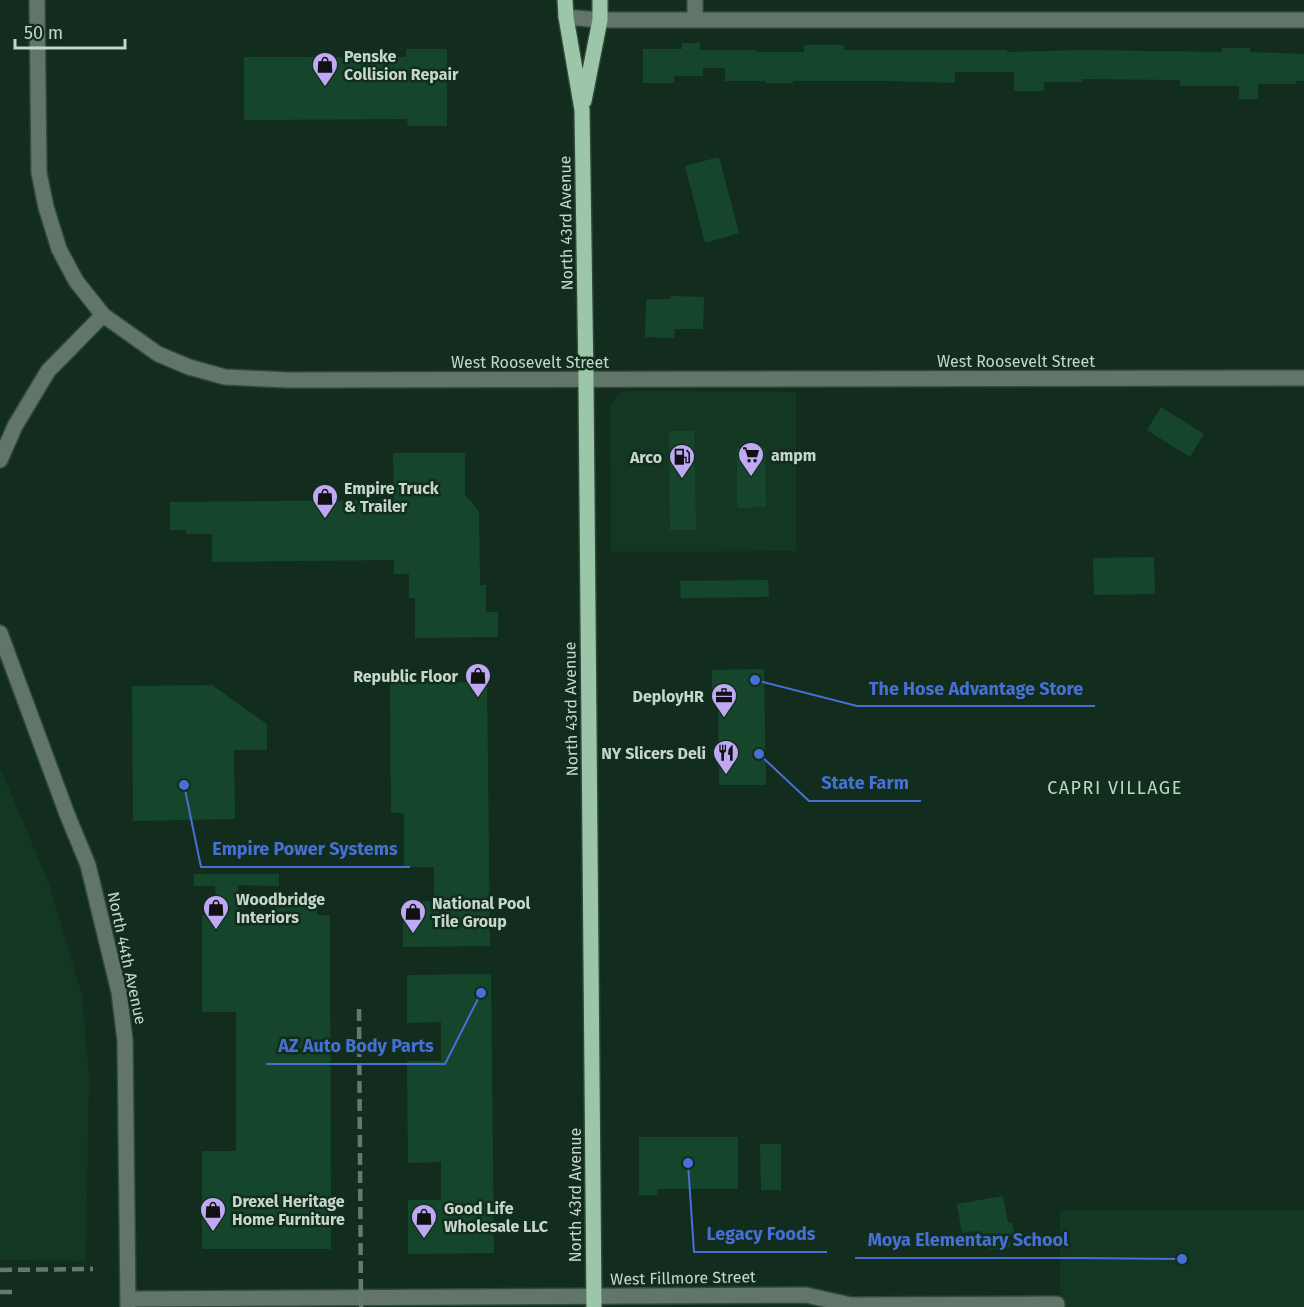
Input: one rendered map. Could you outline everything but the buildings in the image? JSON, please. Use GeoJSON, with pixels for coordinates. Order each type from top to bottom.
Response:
{"type":"FeatureCollection","features":[{"type":"Feature","properties":{"kind":"main road","name":"North 43rd Avenue"},"geometry":{"type":"LineString","coordinates":[[565,0],[582,110],[594,1302]]}},
{"type":"Feature","properties":{"kind":"main road","name":"North 43rd Avenue"},"geometry":{"type":"LineString","coordinates":[[582,110],[600,20],[600,0]]}},
{"type":"Feature","properties":{"kind":"street","name":"West Roosevelt Street"},"geometry":{"type":"LineString","coordinates":[[37,0],[39,172],[46,207],[63,257],[76,281],[103,315],[158,354],[189,367],[225,377],[288,380],[1304,378]]}},
{"type":"Feature","properties":{"kind":"street"},"geometry":{"type":"LineString","coordinates":[[695,0],[695,20]]}},
{"type":"Feature","properties":{"kind":"street"},"geometry":{"type":"LineString","coordinates":[[566,17],[600,20],[1304,20]]}},
{"type":"Feature","properties":{"kind":"street"},"geometry":{"type":"LineString","coordinates":[[0,460],[15,426],[48,371],[103,315]]}},
{"type":"Feature","properties":{"kind":"street","name":"North 44th Avenue"},"geometry":{"type":"LineString","coordinates":[[0,633],[88,865],[119,992],[125,1040],[128,1303]]}},
{"type":"Feature","properties":{"kind":"street","name":"West Fillmore Street"},"geometry":{"type":"LineString","coordinates":[[128,1303],[757,1301],[806,1295],[851,1305],[1057,1304]]}},
{"type":"Feature","properties":{"kind":"shaded area"},"geometry":{"type":"Polygon","coordinates":[[[625,391],[796,392],[796,551],[611,552],[610,407],[618,394],[625,391]]]}},
{"type":"Feature","properties":{"kind":"shaded area"},"geometry":{"type":"Polygon","coordinates":[[[0,767],[49,884],[82,995],[89,1076],[86,1261],[0,1260],[0,767]]]}},
{"type":"Feature","properties":{"kind":"shaded area"},"geometry":{"type":"Polygon","coordinates":[[[1060,1210],[1304,1210],[1304,1307],[1060,1307],[1060,1210]]]}},
{"type":"Feature","properties":{"kind":"railway"},"geometry":{"type":"LineString","coordinates":[[359,1009],[361,1307]]}},
{"type":"Feature","properties":{"kind":"railway"},"geometry":{"type":"LineString","coordinates":[[0,1270],[93,1269]]}},
{"type":"Feature","properties":{"kind":"railway"},"geometry":{"type":"LineString","coordinates":[[0,1292],[18,1292]]}},
{"type":"Feature","properties":{"kind":"place","name":"Penske Collision Repair"},"geometry":{"type":"Point","coordinates":[325,88]}},
{"type":"Feature","properties":{"kind":"place","name":"ampm"},"geometry":{"type":"Point","coordinates":[751,478]}},
{"type":"Feature","properties":{"kind":"place","name":"Arco"},"geometry":{"type":"Point","coordinates":[682,480]}},
{"type":"Feature","properties":{"kind":"place","name":"Empire Truck & Trailer"},"geometry":{"type":"Point","coordinates":[325,520]}},
{"type":"Feature","properties":{"kind":"place","name":"The Hose Advantage Store"},"geometry":{"type":"Point","coordinates":[755,680]}},
{"type":"Feature","properties":{"kind":"place","name":"Republic Floor"},"geometry":{"type":"Point","coordinates":[478,699]}},
{"type":"Feature","properties":{"kind":"place","name":"DeployHR"},"geometry":{"type":"Point","coordinates":[724,719]}},
{"type":"Feature","properties":{"kind":"place","name":"State Farm"},"geometry":{"type":"Point","coordinates":[759,754]}},
{"type":"Feature","properties":{"kind":"place","name":"NY Slicers Deli"},"geometry":{"type":"Point","coordinates":[726,776]}},
{"type":"Feature","properties":{"kind":"place","name":"Empire Power Systems"},"geometry":{"type":"Point","coordinates":[184,785]}},
{"type":"Feature","properties":{"kind":"place","name":"Woodbridge Interiors"},"geometry":{"type":"Point","coordinates":[216,931]}},
{"type":"Feature","properties":{"kind":"place","name":"National Pool Tile Group"},"geometry":{"type":"Point","coordinates":[413,935]}},
{"type":"Feature","properties":{"kind":"place","name":"AZ Auto Body Parts"},"geometry":{"type":"Point","coordinates":[481,993]}},
{"type":"Feature","properties":{"kind":"place","name":"Legacy Foods"},"geometry":{"type":"Point","coordinates":[688,1163]}},
{"type":"Feature","properties":{"kind":"place","name":"Drexel Heritage Home Furniture"},"geometry":{"type":"Point","coordinates":[213,1233]}},
{"type":"Feature","properties":{"kind":"place","name":"Good Life Wholesale LLC"},"geometry":{"type":"Point","coordinates":[424,1240]}},
{"type":"Feature","properties":{"kind":"place","name":"Moya Elementary School"},"geometry":{"type":"Point","coordinates":[1182,1259]}},
{"type":"Feature","properties":{"kind":"district","name":"CAPRI VILLAGE"},"geometry":{"type":"Point","coordinates":[1115,788]}}]}
